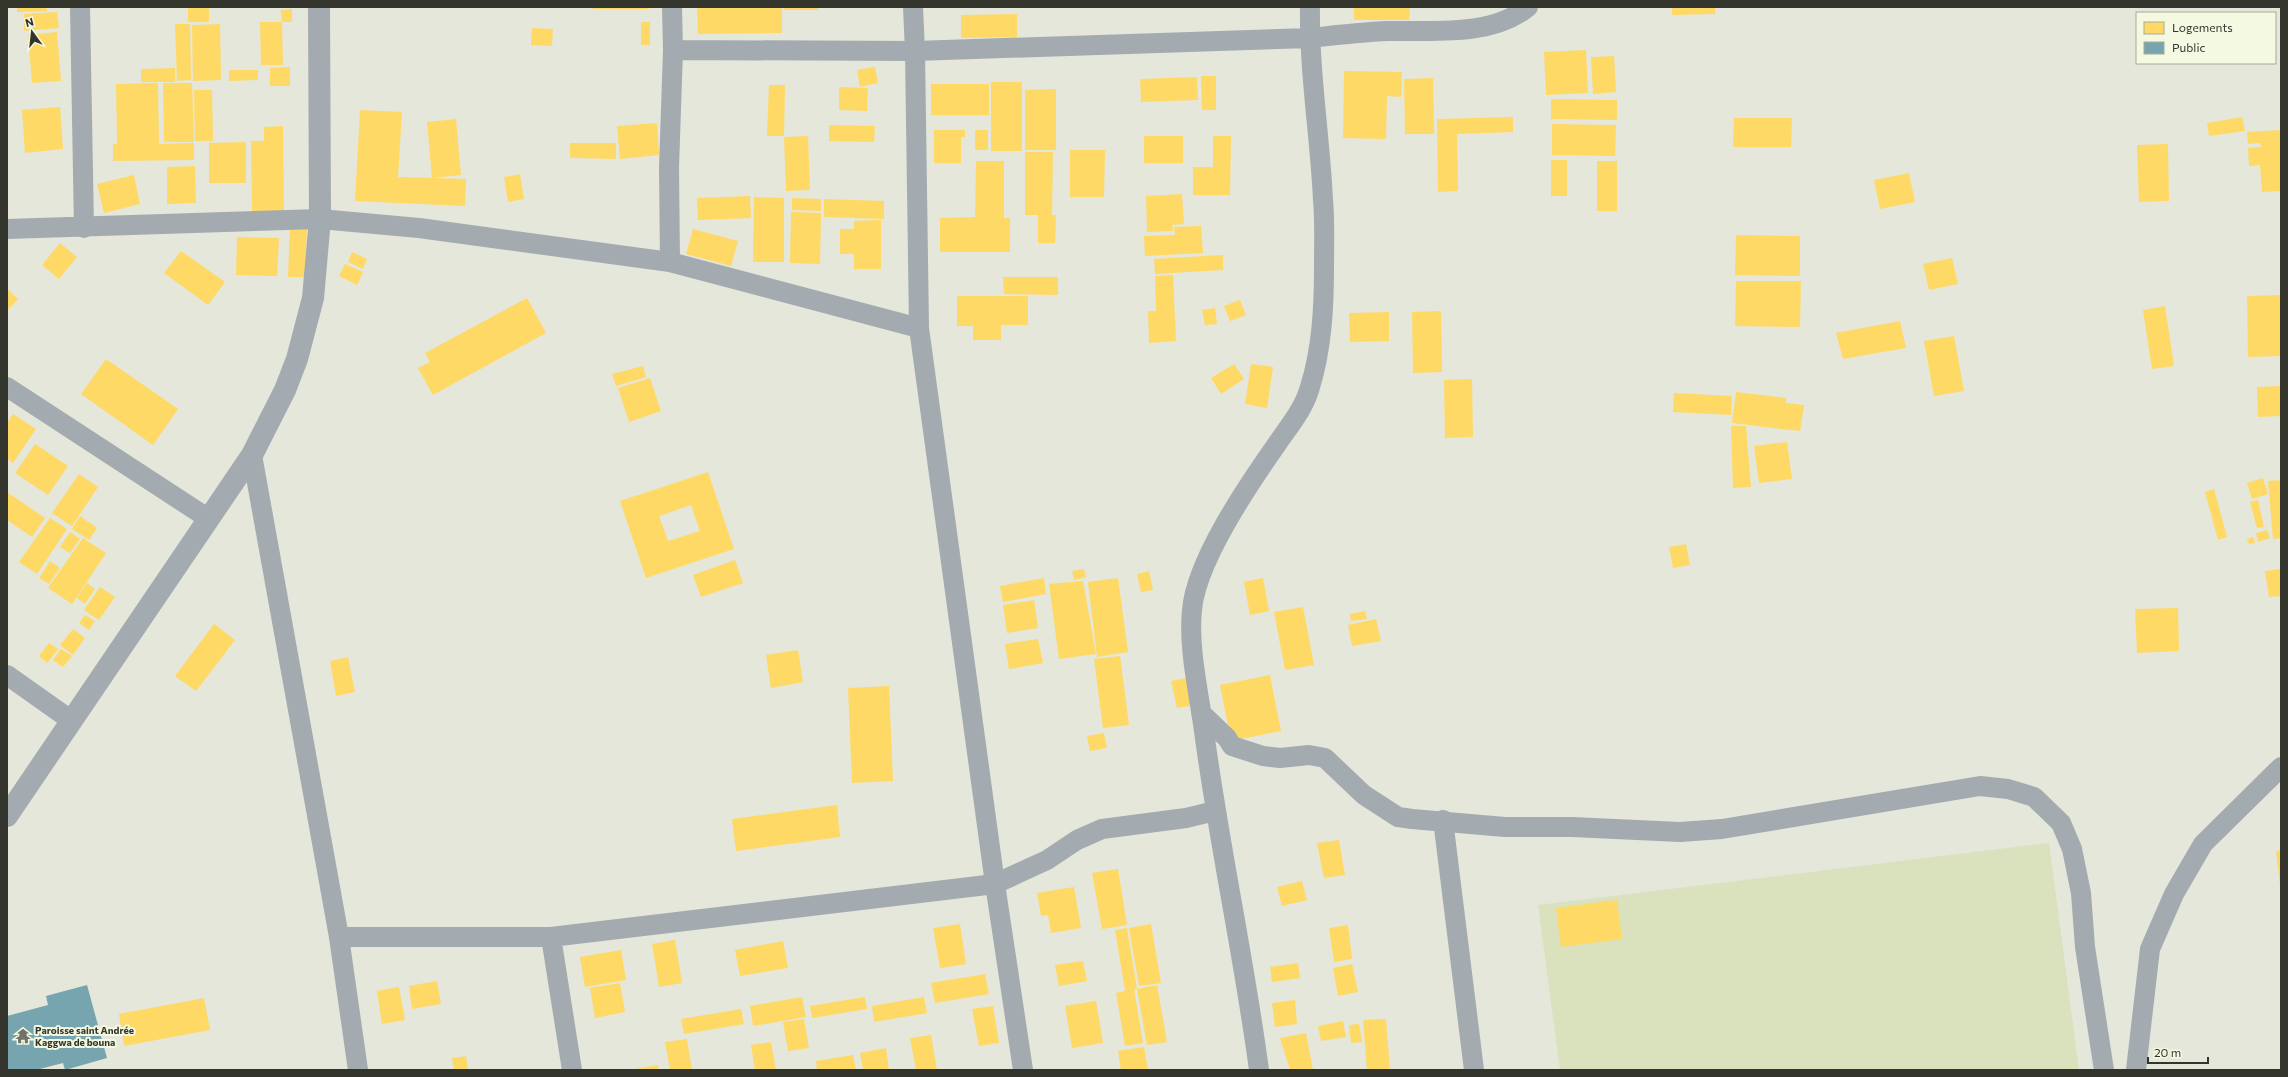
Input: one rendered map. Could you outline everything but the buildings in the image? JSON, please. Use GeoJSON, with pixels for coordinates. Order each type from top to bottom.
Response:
{"type":"FeatureCollection","features":[{"type":"Feature","properties":{"kind":"street"},"geometry":{"type":"LineString","coordinates":[[80,7],[84,228]]}},
{"type":"Feature","properties":{"kind":"street"},"geometry":{"type":"LineString","coordinates":[[7,816],[252,455],[285,390],[307,325],[313,298],[320,219],[319,7]]}},
{"type":"Feature","properties":{"kind":"street"},"geometry":{"type":"LineString","coordinates":[[670,262],[669,168],[673,50],[672,7]]}},
{"type":"Feature","properties":{"kind":"street"},"geometry":{"type":"LineString","coordinates":[[913,7],[919,328],[995,884],[1023,1070]]}},
{"type":"Feature","properties":{"kind":"street"},"geometry":{"type":"LineString","coordinates":[[1259,1070],[1201,714],[1192,637],[1193,594],[1203,568],[1240,499],[1304,402],[1310,389],[1322,333],[1324,294],[1323,200],[1310,38],[1310,7]]}},
{"type":"Feature","properties":{"kind":"street"},"geometry":{"type":"LineString","coordinates":[[673,50],[915,51],[1310,38],[1350,33],[1464,29],[1505,20],[1528,7]]}},
{"type":"Feature","properties":{"kind":"street"},"geometry":{"type":"LineString","coordinates":[[7,229],[84,228],[320,219],[418,228],[670,262],[919,328]]}},
{"type":"Feature","properties":{"kind":"street"},"geometry":{"type":"LineString","coordinates":[[7,387],[209,519]]}},
{"type":"Feature","properties":{"kind":"street"},"geometry":{"type":"LineString","coordinates":[[252,455],[339,937],[358,1070]]}},
{"type":"Feature","properties":{"kind":"street"},"geometry":{"type":"LineString","coordinates":[[7,675],[72,721]]}},
{"type":"Feature","properties":{"kind":"street"},"geometry":{"type":"LineString","coordinates":[[1201,714],[1227,738],[1232,746],[1262,756],[1280,758],[1309,756],[1325,758],[1353,786],[1398,816],[1505,828],[1572,827],[1680,832],[1722,829],[1980,786],[2008,790],[2034,797],[2061,823],[2072,850],[2081,893],[2085,947],[2104,1070]]}},
{"type":"Feature","properties":{"kind":"street"},"geometry":{"type":"LineString","coordinates":[[2136,1070],[2150,949],[2174,894],[2203,844],[2281,767]]}},
{"type":"Feature","properties":{"kind":"street"},"geometry":{"type":"LineString","coordinates":[[339,937],[551,937],[995,884],[1047,860],[1077,840],[1102,829],[1186,818],[1216,811]]}},
{"type":"Feature","properties":{"kind":"street"},"geometry":{"type":"LineString","coordinates":[[1443,820],[1474,1070]]}},
{"type":"Feature","properties":{"kind":"street"},"geometry":{"type":"LineString","coordinates":[[551,937],[572,1070]]}},
{"type":"Feature","properties":{"kind":"green space"},"geometry":{"type":"Polygon","coordinates":[[[2049,843],[2079,1070],[1560,1070],[1538,905],[2049,843]]]}},
{"type":"Feature","properties":{"kind":"place","name":"Paroisse saint Andrée Kaggwa de bouna"},"geometry":{"type":"Point","coordinates":[23,1036]}}]}
